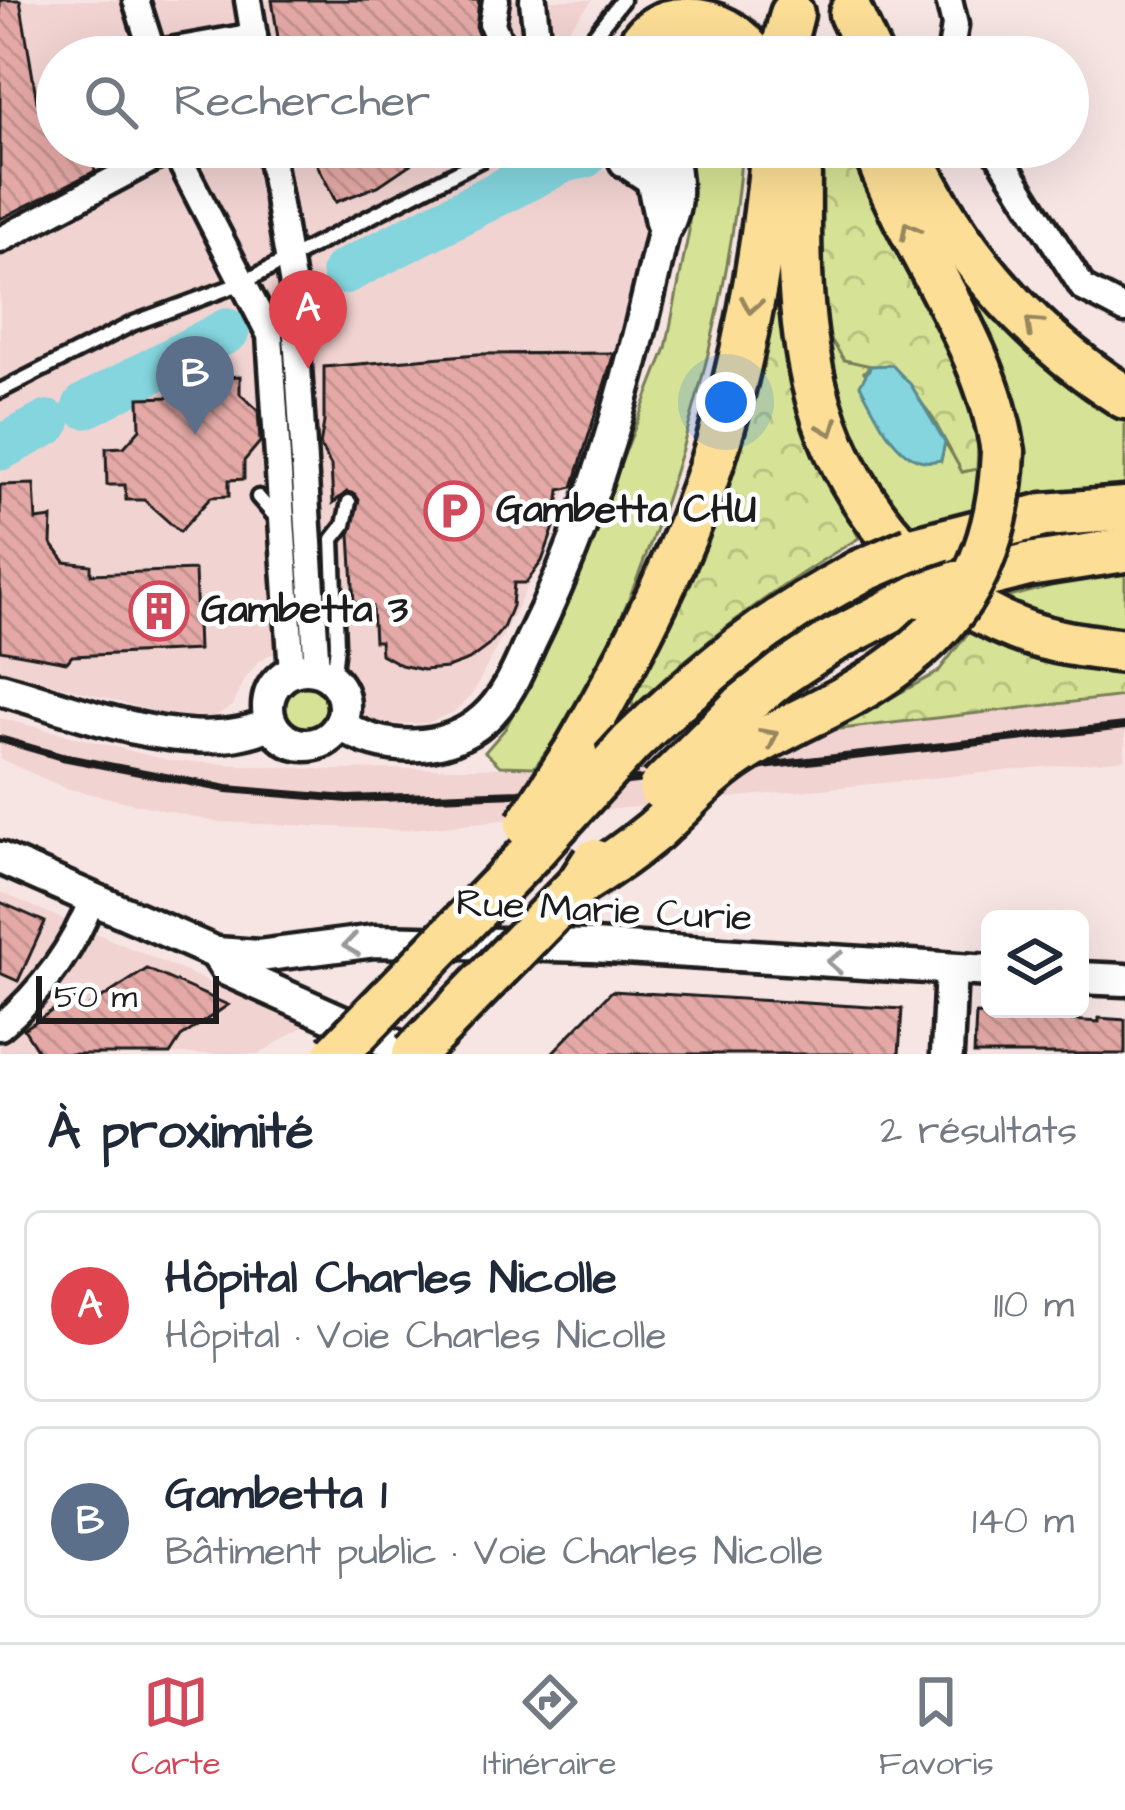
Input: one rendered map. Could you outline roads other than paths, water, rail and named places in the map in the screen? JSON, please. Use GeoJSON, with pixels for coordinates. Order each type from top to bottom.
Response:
{"type":"FeatureCollection","features":[{"type":"Feature","properties":{"kind":"highway"},"geometry":{"type":"LineString","coordinates":[[786,36],[792,14],[795,36]]}},
{"type":"Feature","properties":{"kind":"highway"},"geometry":{"type":"LineString","coordinates":[[852,36],[850,14],[861,36]]}},
{"type":"Feature","properties":{"kind":"highway"},"geometry":{"type":"LineString","coordinates":[[647,36],[693,19],[723,26],[738,36]]}},
{"type":"Feature","properties":{"kind":"highway"},"geometry":{"type":"LineString","coordinates":[[761,168],[769,190]]}},
{"type":"Feature","properties":{"kind":"highway"},"geometry":{"type":"LineString","coordinates":[[466,918],[548,800],[575,752],[657,600],[697,506],[746,336],[771,168]]}},
{"type":"Feature","properties":{"kind":"highway"},"geometry":{"type":"LineString","coordinates":[[800,168],[799,265],[814,382],[841,459],[870,512],[935,580],[986,614],[1048,639],[1125,652]]}},
{"type":"Feature","properties":{"kind":"highway"},"geometry":{"type":"LineString","coordinates":[[579,884],[619,859],[733,759],[852,694],[926,644],[955,610],[982,566],[997,517],[1003,452],[992,394],[882,168]]}},
{"type":"Feature","properties":{"kind":"highway"},"geometry":{"type":"LineString","coordinates":[[918,168],[950,229],[990,281],[1059,349],[1125,397]]}},
{"type":"Feature","properties":{"kind":"highway"},"geometry":{"type":"LineString","coordinates":[[336,1054],[631,743],[730,652],[811,598],[912,549],[1044,515],[1125,509]]}},
{"type":"Feature","properties":{"kind":"highway"},"geometry":{"type":"LineString","coordinates":[[415,1054],[579,884],[604,847],[652,795],[742,706],[782,674],[873,618],[938,589],[1028,566],[1125,550]]}},
{"type":"Feature","properties":{"kind":"street"},"geometry":{"type":"LineString","coordinates":[[136,0],[147,36]]}},
{"type":"Feature","properties":{"kind":"street"},"geometry":{"type":"LineString","coordinates":[[248,0],[254,36]]}},
{"type":"Feature","properties":{"kind":"street"},"geometry":{"type":"LineString","coordinates":[[495,0],[492,24],[497,36]]}},
{"type":"Feature","properties":{"kind":"street"},"geometry":{"type":"LineString","coordinates":[[533,0],[537,36]]}},
{"type":"Feature","properties":{"kind":"street"},"geometry":{"type":"LineString","coordinates":[[631,36],[651,18],[701,0]]}},
{"type":"Feature","properties":{"kind":"street"},"geometry":{"type":"LineString","coordinates":[[949,0],[953,36]]}},
{"type":"Feature","properties":{"kind":"street"},"geometry":{"type":"LineString","coordinates":[[0,240],[136,168]]}},
{"type":"Feature","properties":{"kind":"street"},"geometry":{"type":"LineString","coordinates":[[184,168],[242,283],[283,335]]}},
{"type":"Feature","properties":{"kind":"street"},"geometry":{"type":"LineString","coordinates":[[272,168],[293,286],[283,335],[314,675],[344,701],[333,734],[311,745],[287,741],[271,723],[268,698],[273,687],[314,675]]}},
{"type":"Feature","properties":{"kind":"street"},"geometry":{"type":"LineString","coordinates":[[640,168],[652,179],[663,232]]}},
{"type":"Feature","properties":{"kind":"street"},"geometry":{"type":"LineString","coordinates":[[340,724],[363,739],[387,745],[444,742],[486,718],[506,693],[545,598],[568,566],[618,415],[663,232],[674,218],[673,168]]}},
{"type":"Feature","properties":{"kind":"street"},"geometry":{"type":"LineString","coordinates":[[1007,168],[1083,288],[1125,310]]}},
{"type":"Feature","properties":{"kind":"street"},"geometry":{"type":"LineString","coordinates":[[0,688],[146,730],[245,735],[271,723]]}},
{"type":"Feature","properties":{"kind":"street"},"geometry":{"type":"LineString","coordinates":[[0,858],[216,953],[227,970],[415,1054]]}},
{"type":"Feature","properties":{"kind":"street"},"geometry":{"type":"LineString","coordinates":[[0,1027],[54,972],[92,899]]}},
{"type":"Feature","properties":{"kind":"street","name":"Rue Marie Curie"},"geometry":{"type":"LineString","coordinates":[[216,953],[277,955],[375,941],[593,946],[981,971]]}},
{"type":"Feature","properties":{"kind":"street"},"geometry":{"type":"LineString","coordinates":[[277,955],[282,996]]}},
{"type":"Feature","properties":{"kind":"street"},"geometry":{"type":"LineString","coordinates":[[946,1054],[951,969]]}},
{"type":"Feature","properties":{"kind":"street"},"geometry":{"type":"LineString","coordinates":[[1089,978],[1125,980]]}},
{"type":"Feature","properties":{"kind":"lane"},"geometry":{"type":"LineString","coordinates":[[594,36],[621,1],[636,0]]}},
{"type":"Feature","properties":{"kind":"lane"},"geometry":{"type":"LineString","coordinates":[[0,391],[134,323],[242,283],[465,168]]}},
{"type":"Feature","properties":{"kind":"lane"},"geometry":{"type":"LineString","coordinates":[[258,497],[298,528]]}},
{"type":"Feature","properties":{"kind":"lane"},"geometry":{"type":"LineString","coordinates":[[314,675],[337,645],[333,539],[344,525],[349,502]]}},
{"type":"Feature","properties":{"kind":"water"},"geometry":{"type":"Polygon","coordinates":[[[892,365],[911,385],[945,442],[941,460],[926,461],[901,449],[860,385],[871,366],[892,365]]]}},
{"type":"Feature","properties":{"kind":"waterway"},"geometry":{"type":"LineString","coordinates":[[344,272],[548,168]]}},
{"type":"Feature","properties":{"kind":"waterway"},"geometry":{"type":"LineString","coordinates":[[85,406],[227,331]]}},
{"type":"Feature","properties":{"kind":"waterway"},"geometry":{"type":"LineString","coordinates":[[0,448],[48,423]]}},
{"type":"Feature","properties":{"kind":"railway"},"geometry":{"type":"LineString","coordinates":[[0,739],[62,757],[227,789],[348,799],[519,793],[1125,726]]}},
{"type":"Feature","properties":{"kind":"place","name":"Hôpital Charles Nicolle"},"geometry":{"type":"Point","coordinates":[308,369]}},
{"type":"Feature","properties":{"kind":"place","name":"Gambetta 1"},"geometry":{"type":"Point","coordinates":[195,435]}},
{"type":"Feature","properties":{"kind":"place","name":"Gambetta CHU"},"geometry":{"type":"Point","coordinates":[454,511]}},
{"type":"Feature","properties":{"kind":"place","name":"Gambetta 3"},"geometry":{"type":"Point","coordinates":[159,611]}}]}
